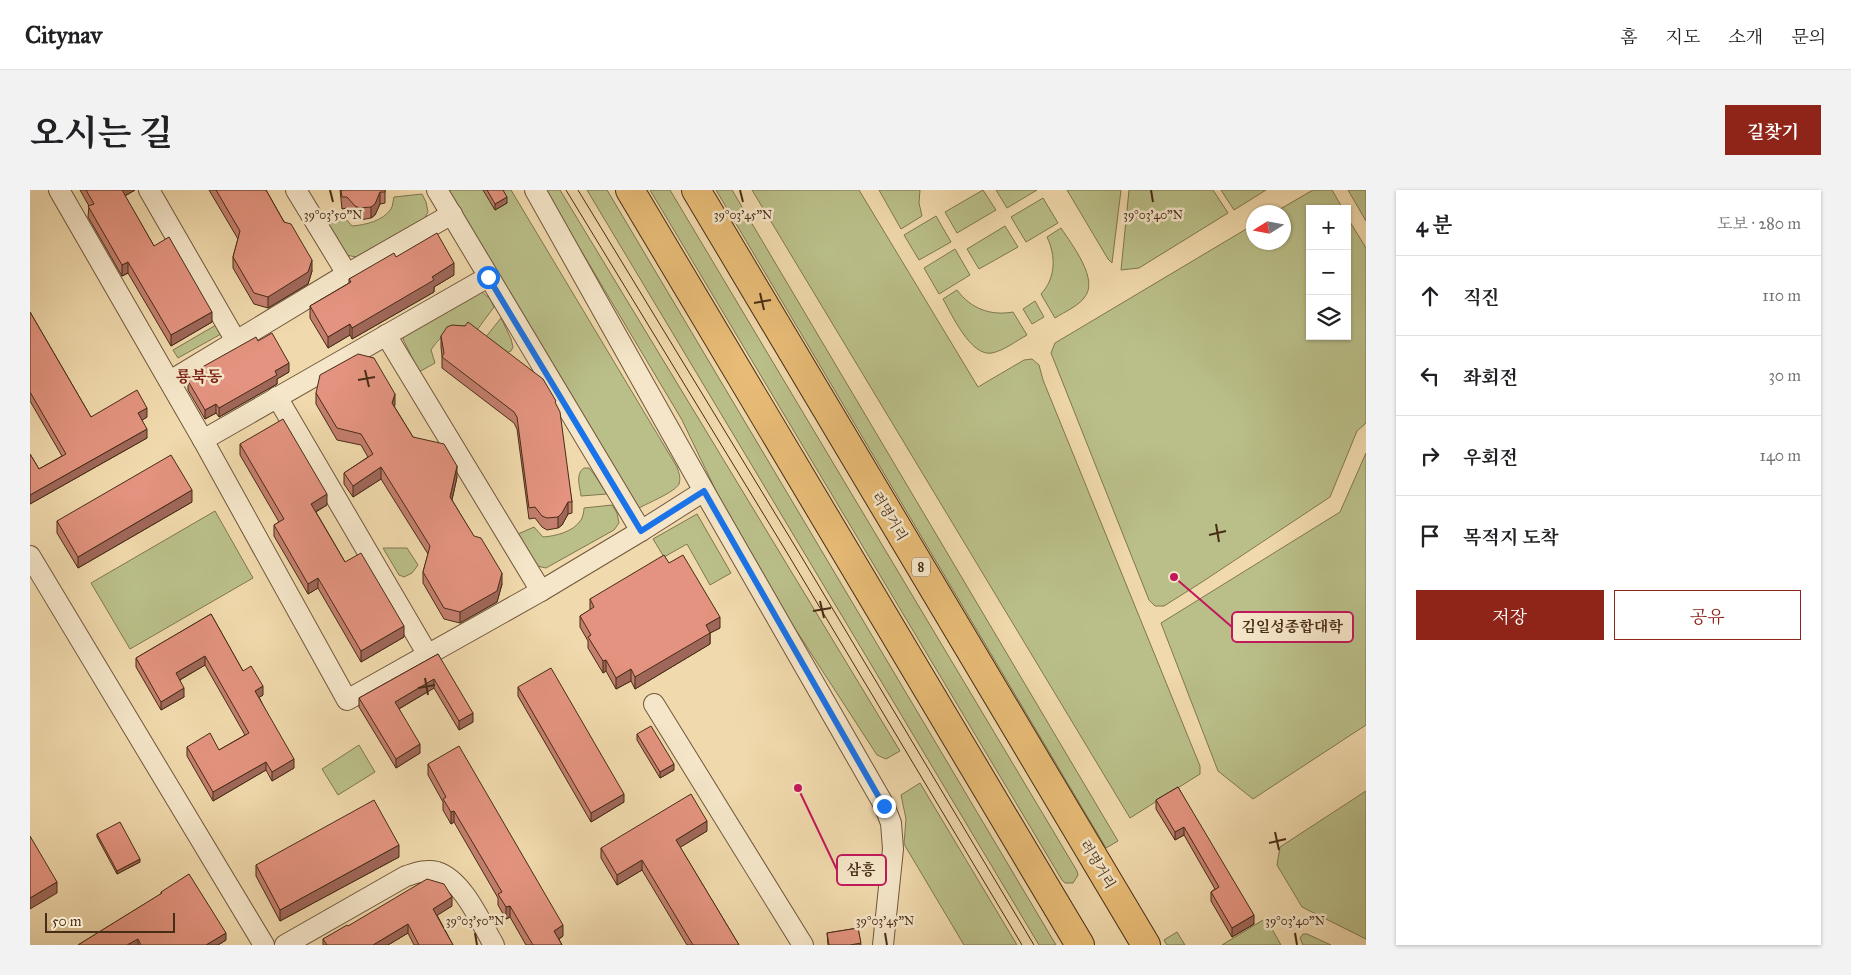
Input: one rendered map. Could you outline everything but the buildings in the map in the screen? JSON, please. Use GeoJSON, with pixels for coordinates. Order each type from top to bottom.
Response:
{"type":"FeatureCollection","features":[{"type":"Feature","properties":{"kind":"highway"},"geometry":{"type":"LineString","coordinates":[[630,190],[1080,945]]}},
{"type":"Feature","properties":{"kind":"highway","name":"려명거리"},"geometry":{"type":"LineString","coordinates":[[696,190],[1146,945]]}},
{"type":"Feature","properties":{"kind":"street"},"geometry":{"type":"LineString","coordinates":[[59,190],[170,381],[347,700],[541,591],[704,491]]}},
{"type":"Feature","properties":{"kind":"street"},"geometry":{"type":"LineString","coordinates":[[149,190],[236,341]]}},
{"type":"Feature","properties":{"kind":"street"},"geometry":{"type":"LineString","coordinates":[[296,190],[347,274]]}},
{"type":"Feature","properties":{"kind":"street"},"geometry":{"type":"LineString","coordinates":[[437,190],[641,531]]}},
{"type":"Feature","properties":{"kind":"street"},"geometry":{"type":"LineString","coordinates":[[536,190],[704,491],[884,806],[891,823],[893,849],[883,945]]}},
{"type":"Feature","properties":{"kind":"street"},"geometry":{"type":"LineString","coordinates":[[170,381],[347,274],[452,214]]}},
{"type":"Feature","properties":{"kind":"street"},"geometry":{"type":"LineString","coordinates":[[203,440],[488,277]]}},
{"type":"Feature","properties":{"kind":"street"},"geometry":{"type":"LineString","coordinates":[[386,335],[541,591]]}},
{"type":"Feature","properties":{"kind":"street"},"geometry":{"type":"LineString","coordinates":[[277,397],[428,655]]}},
{"type":"Feature","properties":{"kind":"street"},"geometry":{"type":"LineString","coordinates":[[30,556],[264,945]]}},
{"type":"Feature","properties":{"kind":"street"},"geometry":{"type":"LineString","coordinates":[[654,704],[803,945]]}},
{"type":"Feature","properties":{"kind":"street"},"geometry":{"type":"LineString","coordinates":[[290,944],[406,876],[422,871],[436,872],[448,878],[462,891],[494,945]]}},
{"type":"Feature","properties":{"kind":"green space"},"geometry":{"type":"Polygon","coordinates":[[[449,190],[511,190],[677,467],[680,482],[677,487],[639,508],[449,190]]]}},
{"type":"Feature","properties":{"kind":"green space"},"geometry":{"type":"Polygon","coordinates":[[[545,190],[560,190],[900,751],[886,759],[877,755],[792,624],[717,493],[682,420],[545,190]]]}},
{"type":"Feature","properties":{"kind":"green space"},"geometry":{"type":"Polygon","coordinates":[[[587,190],[607,190],[1056,945],[1039,945],[587,190]]]}},
{"type":"Feature","properties":{"kind":"green space"},"geometry":{"type":"Polygon","coordinates":[[[650,190],[670,190],[1077,871],[1078,875],[1073,883],[1065,883],[1062,880],[650,190]]]}},
{"type":"Feature","properties":{"kind":"green space"},"geometry":{"type":"Polygon","coordinates":[[[716,190],[732,190],[1118,841],[1106,848],[716,190]]]}},
{"type":"Feature","properties":{"kind":"green space"},"geometry":{"type":"Polygon","coordinates":[[[752,190],[859,190],[978,387],[1024,360],[1032,359],[1039,365],[1043,380],[1200,766],[1200,774],[1130,818],[752,190]]]}},
{"type":"Feature","properties":{"kind":"green space"},"geometry":{"type":"Polygon","coordinates":[[[879,190],[920,190],[919,203],[922,216],[901,229],[879,190]]]}},
{"type":"Feature","properties":{"kind":"green space"},"geometry":{"type":"Polygon","coordinates":[[[983,190],[996,210],[957,233],[945,212],[983,190]]]}},
{"type":"Feature","properties":{"kind":"green space"},"geometry":{"type":"Polygon","coordinates":[[[996,190],[1037,190],[1007,208],[996,190]]]}},
{"type":"Feature","properties":{"kind":"green space"},"geometry":{"type":"Polygon","coordinates":[[[1067,190],[1121,190],[1112,263],[1108,259],[1067,190]]]}},
{"type":"Feature","properties":{"kind":"green space"},"geometry":{"type":"Polygon","coordinates":[[[1129,190],[1213,190],[1228,213],[1139,268],[1121,270],[1129,190]]]}},
{"type":"Feature","properties":{"kind":"green space"},"geometry":{"type":"Polygon","coordinates":[[[1221,190],[1266,190],[1234,210],[1221,190]]]}},
{"type":"Feature","properties":{"kind":"green space"},"geometry":{"type":"Polygon","coordinates":[[[1313,190],[1332,190],[1341,205],[1306,205],[1306,340],[1351,340],[1351,224],[1366,248],[1366,423],[1357,431],[1330,497],[1164,606],[1155,606],[1149,600],[1051,353],[1055,343],[1246,229],[1246,250],[1291,250],[1291,205],[1287,205],[1313,190]]]}},
{"type":"Feature","properties":{"kind":"green space"},"geometry":{"type":"Polygon","coordinates":[[[1348,190],[1366,190],[1366,221],[1348,190]]]}},
{"type":"Feature","properties":{"kind":"green space"},"geometry":{"type":"Polygon","coordinates":[[[422,194],[428,212],[424,219],[356,257],[346,255],[327,223],[343,216],[352,226],[368,223],[388,213],[392,208],[394,197],[422,194]]]}},
{"type":"Feature","properties":{"kind":"green space"},"geometry":{"type":"Polygon","coordinates":[[[1043,198],[1058,223],[1026,242],[1011,217],[1043,198]]]}},
{"type":"Feature","properties":{"kind":"green space"},"geometry":{"type":"Polygon","coordinates":[[[936,216],[951,242],[919,260],[904,235],[936,216]]]}},
{"type":"Feature","properties":{"kind":"green space"},"geometry":{"type":"Polygon","coordinates":[[[1005,226],[1018,247],[979,269],[967,249],[1005,226]]]}},
{"type":"Feature","properties":{"kind":"green space"},"geometry":{"type":"Polygon","coordinates":[[[1061,228],[1083,263],[1089,282],[1088,291],[1084,298],[1074,307],[1055,318],[1041,294],[1050,281],[1053,267],[1052,252],[1047,237],[1061,228]]]}},
{"type":"Feature","properties":{"kind":"green space"},"geometry":{"type":"Polygon","coordinates":[[[955,249],[970,275],[939,294],[924,268],[955,249]]]}},
{"type":"Feature","properties":{"kind":"green space"},"geometry":{"type":"Polygon","coordinates":[[[957,290],[969,302],[982,310],[997,313],[1013,312],[1027,335],[997,352],[984,352],[977,348],[963,334],[943,299],[957,290]]]}},
{"type":"Feature","properties":{"kind":"green space"},"geometry":{"type":"Polygon","coordinates":[[[482,292],[490,299],[494,307],[477,330],[465,326],[455,328],[445,334],[431,350],[435,363],[419,372],[403,339],[406,330],[474,293],[482,292]]]}},
{"type":"Feature","properties":{"kind":"green space"},"geometry":{"type":"Polygon","coordinates":[[[1035,301],[1044,317],[1032,324],[1023,309],[1035,301]]]}},
{"type":"Feature","properties":{"kind":"green space"},"geometry":{"type":"Polygon","coordinates":[[[501,318],[513,347],[511,351],[506,353],[485,338],[501,318]]]}},
{"type":"Feature","properties":{"kind":"green space"},"geometry":{"type":"Polygon","coordinates":[[[216,325],[221,334],[178,358],[173,350],[216,325]]]}},
{"type":"Feature","properties":{"kind":"green space"},"geometry":{"type":"Polygon","coordinates":[[[1366,453],[1366,725],[1253,799],[1218,771],[1161,623],[1340,512],[1366,453]]]}},
{"type":"Feature","properties":{"kind":"green space"},"geometry":{"type":"Polygon","coordinates":[[[584,468],[589,468],[607,494],[581,496],[579,477],[584,468]]]}},
{"type":"Feature","properties":{"kind":"green space"},"geometry":{"type":"Polygon","coordinates":[[[612,505],[617,513],[619,523],[614,530],[546,568],[537,566],[518,534],[534,527],[543,537],[559,534],[574,528],[578,524],[584,508],[612,505]]]}},
{"type":"Feature","properties":{"kind":"green space"},"geometry":{"type":"Polygon","coordinates":[[[215,511],[253,578],[130,649],[91,583],[215,511]]]}},
{"type":"Feature","properties":{"kind":"green space"},"geometry":{"type":"Polygon","coordinates":[[[697,514],[731,573],[710,585],[687,544],[664,557],[653,539],[697,514]]]}},
{"type":"Feature","properties":{"kind":"green space"},"geometry":{"type":"Polygon","coordinates":[[[383,548],[407,548],[418,565],[412,573],[404,577],[399,575],[383,548]]]}},
{"type":"Feature","properties":{"kind":"green space"},"geometry":{"type":"Polygon","coordinates":[[[359,745],[375,772],[338,795],[322,769],[359,745]]]}},
{"type":"Feature","properties":{"kind":"green space"},"geometry":{"type":"Polygon","coordinates":[[[920,783],[1017,945],[964,945],[904,844],[906,819],[901,795],[920,783]]]}},
{"type":"Feature","properties":{"kind":"green space"},"geometry":{"type":"Polygon","coordinates":[[[1366,791],[1366,939],[1302,907],[1277,865],[1280,847],[1366,791]]]}},
{"type":"Feature","properties":{"kind":"green space"},"geometry":{"type":"Polygon","coordinates":[[[1263,920],[1268,922],[1281,945],[1222,945],[1263,920]]]}},
{"type":"Feature","properties":{"kind":"green space"},"geometry":{"type":"Polygon","coordinates":[[[1177,932],[1185,945],[1167,945],[1164,940],[1177,932]]]}},
{"type":"Feature","properties":{"kind":"green space"},"geometry":{"type":"Polygon","coordinates":[[[1303,934],[1331,945],[1303,945],[1300,938],[1303,934]]]}},
{"type":"Feature","properties":{"kind":"tram line"},"geometry":{"type":"LineString","coordinates":[[566,190],[789,556],[1022,945]]}},
{"type":"Feature","properties":{"kind":"tram line"},"geometry":{"type":"LineString","coordinates":[[578,190],[798,551],[1034,945]]}},
{"type":"Feature","properties":{"kind":"place","name":"김일성종합대학"},"geometry":{"type":"Point","coordinates":[1174,577]}},
{"type":"Feature","properties":{"kind":"place","name":"삼흥"},"geometry":{"type":"Point","coordinates":[798,788]}},
{"type":"Feature","properties":{"kind":"district","name":"룡북동"},"geometry":{"type":"Point","coordinates":[199,376]}},
{"type":"Feature","properties":{"kind":"route"},"geometry":{"type":"LineString","coordinates":[[488,277],[641,531],[704,491],[884,806]]}}]}
